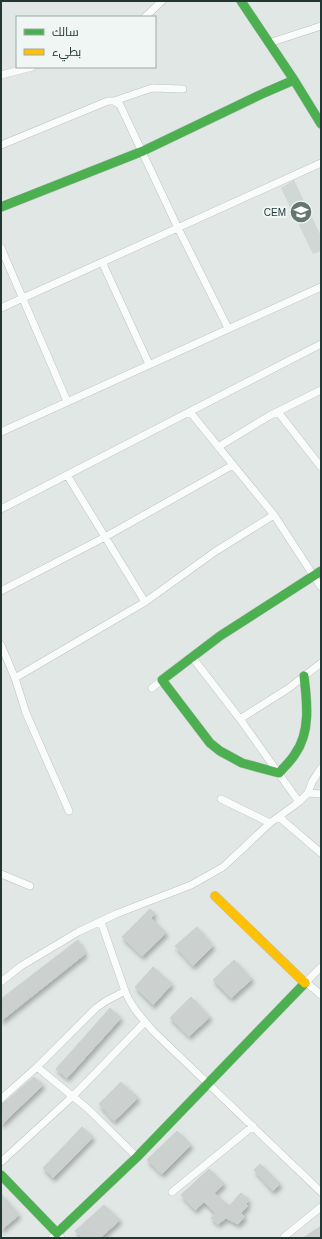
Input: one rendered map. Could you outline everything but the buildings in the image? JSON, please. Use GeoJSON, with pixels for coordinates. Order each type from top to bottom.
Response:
{"type":"FeatureCollection","features":[{"type":"Feature","properties":{"kind":"street"},"geometry":{"type":"LineString","coordinates":[[146,16],[162,1]]}},
{"type":"Feature","properties":{"kind":"street"},"geometry":{"type":"LineString","coordinates":[[241,1],[294,80],[321,124]]}},
{"type":"Feature","properties":{"kind":"street"},"geometry":{"type":"LineString","coordinates":[[269,43],[321,26]]}},
{"type":"Feature","properties":{"kind":"street"},"geometry":{"type":"LineString","coordinates":[[1,75],[28,68]]}},
{"type":"Feature","properties":{"kind":"street"},"geometry":{"type":"LineString","coordinates":[[1,208],[143,151],[294,80]]}},
{"type":"Feature","properties":{"kind":"street"},"geometry":{"type":"LineString","coordinates":[[1,146],[108,101],[114,101],[152,88],[183,89]]}},
{"type":"Feature","properties":{"kind":"street"},"geometry":{"type":"LineString","coordinates":[[114,101],[120,105],[178,228],[228,328]]}},
{"type":"Feature","properties":{"kind":"street"},"geometry":{"type":"LineString","coordinates":[[1,308],[321,163]]}},
{"type":"Feature","properties":{"kind":"street"},"geometry":{"type":"LineString","coordinates":[[1,248],[67,401]]}},
{"type":"Feature","properties":{"kind":"street"},"geometry":{"type":"LineString","coordinates":[[102,262],[149,364]]}},
{"type":"Feature","properties":{"kind":"street"},"geometry":{"type":"LineString","coordinates":[[1,432],[321,286]]}},
{"type":"Feature","properties":{"kind":"street"},"geometry":{"type":"LineString","coordinates":[[1,510],[321,344]]}},
{"type":"Feature","properties":{"kind":"street"},"geometry":{"type":"LineString","coordinates":[[218,447],[278,412],[321,390]]}},
{"type":"Feature","properties":{"kind":"street"},"geometry":{"type":"LineString","coordinates":[[190,412],[274,515],[317,574],[321,587]]}},
{"type":"Feature","properties":{"kind":"street"},"geometry":{"type":"LineString","coordinates":[[278,412],[321,467]]}},
{"type":"Feature","properties":{"kind":"street"},"geometry":{"type":"LineString","coordinates":[[1,591],[105,537],[233,465]]}},
{"type":"Feature","properties":{"kind":"street"},"geometry":{"type":"LineString","coordinates":[[67,475],[145,602]]}},
{"type":"Feature","properties":{"kind":"street"},"geometry":{"type":"LineString","coordinates":[[15,678],[145,602],[216,551],[274,515]]}},
{"type":"Feature","properties":{"kind":"street"},"geometry":{"type":"LineString","coordinates":[[152,688],[192,657],[239,624],[317,574]]}},
{"type":"Feature","properties":{"kind":"street"},"geometry":{"type":"LineString","coordinates":[[1,645],[15,678],[26,713],[70,811]]}},
{"type":"Feature","properties":{"kind":"street"},"geometry":{"type":"LineString","coordinates":[[192,657],[240,719],[299,802]]}},
{"type":"Feature","properties":{"kind":"street"},"geometry":{"type":"LineString","coordinates":[[240,719],[289,688],[321,663]]}},
{"type":"Feature","properties":{"kind":"street"},"geometry":{"type":"LineString","coordinates":[[279,773],[297,753],[305,732],[307,706],[304,676]]}},
{"type":"Feature","properties":{"kind":"street"},"geometry":{"type":"LineString","coordinates":[[162,680],[210,743],[220,751],[242,763],[279,773]]}},
{"type":"Feature","properties":{"kind":"street"},"geometry":{"type":"LineString","coordinates":[[1,982],[27,962],[78,932],[116,914],[191,885],[224,867],[270,824],[299,802],[308,793],[312,782],[321,768]]}},
{"type":"Feature","properties":{"kind":"street"},"geometry":{"type":"LineString","coordinates":[[308,793],[321,794]]}},
{"type":"Feature","properties":{"kind":"street"},"geometry":{"type":"LineString","coordinates":[[221,799],[270,824]]}},
{"type":"Feature","properties":{"kind":"street"},"geometry":{"type":"LineString","coordinates":[[279,817],[321,853]]}},
{"type":"Feature","properties":{"kind":"street"},"geometry":{"type":"LineString","coordinates":[[1,874],[30,886]]}},
{"type":"Feature","properties":{"kind":"street"},"geometry":{"type":"LineString","coordinates":[[215,896],[321,995]]}},
{"type":"Feature","properties":{"kind":"street"},"geometry":{"type":"LineString","coordinates":[[101,922],[129,1002],[145,1022],[321,1192]]}},
{"type":"Feature","properties":{"kind":"street"},"geometry":{"type":"LineString","coordinates":[[1,1175],[56,1236],[137,1157],[321,967]]}},
{"type":"Feature","properties":{"kind":"street"},"geometry":{"type":"LineString","coordinates":[[1,1099],[37,1067],[96,1008],[106,1001],[125,992]]}},
{"type":"Feature","properties":{"kind":"street"},"geometry":{"type":"LineString","coordinates":[[1,1162],[73,1096],[145,1022]]}},
{"type":"Feature","properties":{"kind":"street"},"geometry":{"type":"LineString","coordinates":[[37,1067],[87,1108],[137,1157]]}},
{"type":"Feature","properties":{"kind":"street"},"geometry":{"type":"LineString","coordinates":[[172,1192],[253,1126]]}},
{"type":"Feature","properties":{"kind":"street"},"geometry":{"type":"LineString","coordinates":[[284,1237],[321,1207]]}},
{"type":"Feature","properties":{"kind":"shaded area","name":"CEM"},"geometry":{"type":"Polygon","coordinates":[[[294,180],[321,236],[321,251],[313,254],[281,188],[294,180]]]}},
{"type":"Feature","properties":{"kind":"traffic: fast"},"geometry":{"type":"LineString","coordinates":[[241,1],[294,80],[321,124]]}},
{"type":"Feature","properties":{"kind":"traffic: fast"},"geometry":{"type":"LineString","coordinates":[[1,207],[143,151],[294,80]]}},
{"type":"Feature","properties":{"kind":"traffic: fast"},"geometry":{"type":"LineString","coordinates":[[304,676],[307,706],[304,736],[293,757],[279,773],[242,763],[220,751],[210,743],[162,680],[220,636],[321,571]]}},
{"type":"Feature","properties":{"kind":"traffic: fast"},"geometry":{"type":"LineString","coordinates":[[1,1175],[57,1233],[137,1157],[305,983]]}},
{"type":"Feature","properties":{"kind":"traffic: slow"},"geometry":{"type":"LineString","coordinates":[[215,896],[305,983]]}},
{"type":"Feature","properties":{"kind":"place","name":"CEM"},"geometry":{"type":"Point","coordinates":[301,212]}}]}
